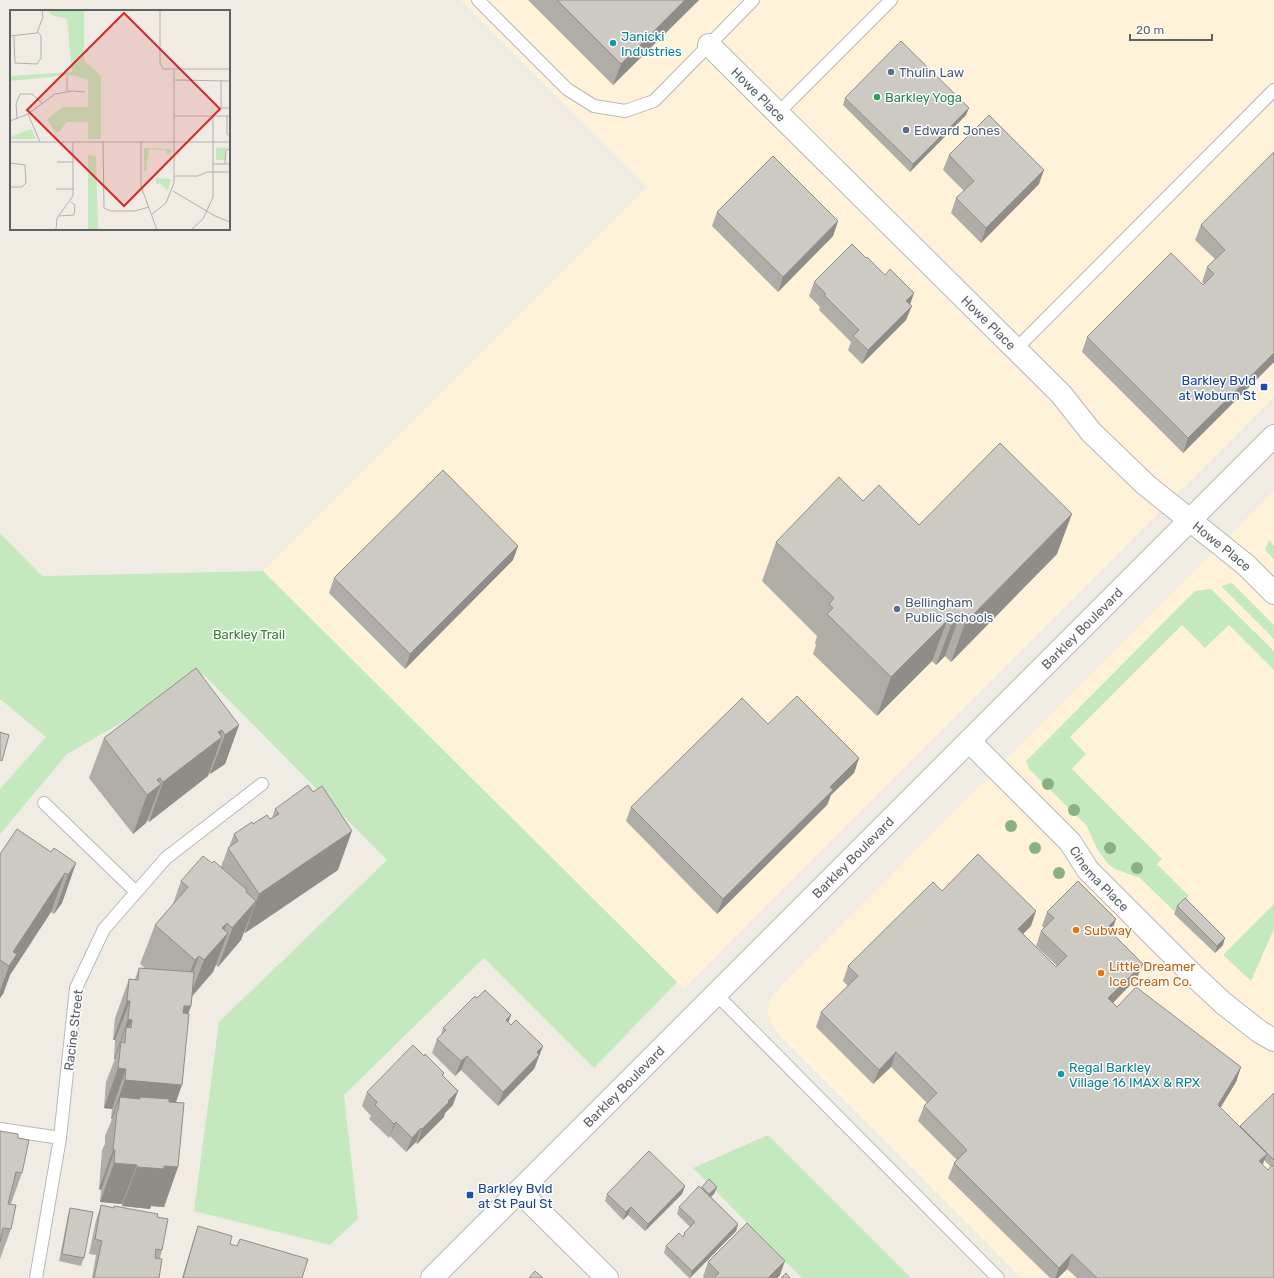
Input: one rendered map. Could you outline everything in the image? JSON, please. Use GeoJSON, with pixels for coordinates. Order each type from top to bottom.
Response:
{"type":"FeatureCollection","features":[{"type":"Feature","properties":{"kind":"street","name":"Howe Place"},"geometry":{"type":"LineString","coordinates":[[709,45],[779,112],[1061,394],[1091,432],[1146,485],[1246,565],[1274,592]]}},
{"type":"Feature","properties":{"kind":"street","name":"Barkley Boulevard"},"geometry":{"type":"LineString","coordinates":[[432,1278],[1274,436]]}},
{"type":"Feature","properties":{"kind":"street","name":"Cinema Place"},"geometry":{"type":"LineString","coordinates":[[969,741],[1070,842],[1088,870],[1192,974],[1224,1003],[1260,1032],[1274,1040]]}},
{"type":"Feature","properties":{"kind":"street"},"geometry":{"type":"LineString","coordinates":[[519,1191],[607,1278]]}},
{"type":"Feature","properties":{"kind":"lane"},"geometry":{"type":"LineString","coordinates":[[478,0],[567,89],[594,106],[625,111],[654,101],[753,0]]}},
{"type":"Feature","properties":{"kind":"lane"},"geometry":{"type":"LineString","coordinates":[[779,112],[891,0]]}},
{"type":"Feature","properties":{"kind":"lane"},"geometry":{"type":"LineString","coordinates":[[1016,349],[1274,92]]}},
{"type":"Feature","properties":{"kind":"lane","name":"Racine Street"},"geometry":{"type":"LineString","coordinates":[[36,1278],[60,1138],[76,988],[104,929],[166,858],[262,784]]}},
{"type":"Feature","properties":{"kind":"lane"},"geometry":{"type":"LineString","coordinates":[[44,803],[136,892]]}},
{"type":"Feature","properties":{"kind":"lane"},"geometry":{"type":"LineString","coordinates":[[716,994],[998,1278]]}},
{"type":"Feature","properties":{"kind":"lane"},"geometry":{"type":"LineString","coordinates":[[0,1129],[60,1138]]}},
{"type":"Feature","properties":{"kind":"shaded area"},"geometry":{"type":"Polygon","coordinates":[[[461,0],[1274,0],[1274,397],[684,989],[263,571],[647,187],[461,0]]]}},
{"type":"Feature","properties":{"kind":"shaded area"},"geometry":{"type":"Polygon","coordinates":[[[1274,491],[1274,1278],[1021,1278],[777,1033],[771,1024],[768,1014],[769,1001],[778,989],[1274,491]]]}},
{"type":"Feature","properties":{"kind":"green space","name":"Barkley Trail"},"geometry":{"type":"Polygon","coordinates":[[[0,533],[42,576],[263,571],[677,982],[594,1068],[484,958],[344,1095],[358,1219],[330,1245],[194,1211],[219,1022],[387,860],[204,675],[67,754],[0,834],[0,789],[46,737],[0,699],[0,533]]]}},
{"type":"Feature","properties":{"kind":"green space"},"geometry":{"type":"Polygon","coordinates":[[[1269,540],[1274,546],[1274,559],[1265,550],[1269,540]]]}},
{"type":"Feature","properties":{"kind":"green space"},"geometry":{"type":"Polygon","coordinates":[[[1232,583],[1274,625],[1274,639],[1221,586],[1232,583]]]}},
{"type":"Feature","properties":{"kind":"green space"},"geometry":{"type":"Polygon","coordinates":[[[1211,589],[1274,651],[1274,670],[1229,625],[1205,648],[1182,625],[1070,737],[1086,754],[1072,769],[1162,859],[1157,864],[1189,896],[1174,911],[1138,876],[1137,877],[1115,869],[1108,864],[1097,849],[1087,826],[1029,769],[1026,761],[1195,591],[1211,589]]]}},
{"type":"Feature","properties":{"kind":"green space"},"geometry":{"type":"Polygon","coordinates":[[[1274,904],[1274,929],[1251,981],[1223,955],[1274,904]]]}},
{"type":"Feature","properties":{"kind":"green space"},"geometry":{"type":"Polygon","coordinates":[[[768,1135],[911,1278],[802,1278],[693,1168],[768,1135]]]}},
{"type":"Feature","properties":{"kind":"building"},"geometry":{"type":"Polygon","coordinates":[[[557,0],[685,0],[621,64],[557,0]]]}},
{"type":"Feature","properties":{"kind":"building"},"geometry":{"type":"Polygon","coordinates":[[[901,41],[969,108],[913,164],[845,98],[901,41]]]}},
{"type":"Feature","properties":{"kind":"building"},"geometry":{"type":"Polygon","coordinates":[[[989,115],[1044,170],[986,228],[956,198],[974,181],[949,155],[989,115]]]}},
{"type":"Feature","properties":{"kind":"building"},"geometry":{"type":"Polygon","coordinates":[[[1274,152],[1274,353],[1188,438],[1087,337],[1171,253],[1203,285],[1214,274],[1207,267],[1225,250],[1201,225],[1274,152]]]}},
{"type":"Feature","properties":{"kind":"building"},"geometry":{"type":"Polygon","coordinates":[[[773,156],[838,221],[783,277],[717,212],[773,156]]]}},
{"type":"Feature","properties":{"kind":"building"},"geometry":{"type":"Polygon","coordinates":[[[852,244],[885,275],[890,269],[914,293],[906,301],[912,306],[868,350],[853,336],[859,330],[824,295],[826,294],[814,282],[852,244]]]}},
{"type":"Feature","properties":{"kind":"building","name":"Bellingham Public Schools"},"geometry":{"type":"Polygon","coordinates":[[[1000,443],[1072,514],[965,623],[959,617],[951,626],[947,621],[891,677],[827,614],[833,608],[829,604],[834,598],[776,542],[839,477],[863,501],[879,485],[919,525],[1000,443]]]}},
{"type":"Feature","properties":{"kind":"building"},"geometry":{"type":"Polygon","coordinates":[[[443,470],[518,546],[410,654],[334,578],[443,470]]]}},
{"type":"Feature","properties":{"kind":"building"},"geometry":{"type":"Polygon","coordinates":[[[196,668],[239,725],[225,735],[222,730],[218,732],[222,737],[163,782],[160,778],[157,780],[161,784],[147,795],[104,738],[196,668]]]}},
{"type":"Feature","properties":{"kind":"building"},"geometry":{"type":"Polygon","coordinates":[[[797,696],[859,758],[830,787],[833,790],[723,899],[631,807],[742,698],[768,724],[797,696]]]}},
{"type":"Feature","properties":{"kind":"building"},"geometry":{"type":"Polygon","coordinates":[[[0,732],[9,735],[2,761],[0,760],[0,732]]]}},
{"type":"Feature","properties":{"kind":"building"},"geometry":{"type":"Polygon","coordinates":[[[308,785],[313,792],[322,786],[352,831],[259,894],[228,848],[238,841],[234,834],[252,822],[253,824],[267,815],[270,819],[279,814],[275,809],[308,785]]]}},
{"type":"Feature","properties":{"kind":"building"},"geometry":{"type":"Polygon","coordinates":[[[17,829],[51,852],[54,848],[76,863],[68,875],[65,873],[13,952],[17,954],[9,966],[0,960],[0,854],[17,829]]]}},
{"type":"Feature","properties":{"kind":"building","name":"Regal Barkley Village 16 IMAX & RPX"},"geometry":{"type":"Polygon","coordinates":[[[978,854],[1036,911],[1018,929],[1056,967],[1067,956],[1041,931],[1054,918],[1047,912],[1078,881],[1116,919],[1107,928],[1143,964],[1108,998],[1117,1007],[1136,987],[1241,1067],[1218,1105],[1267,1154],[1259,1161],[1268,1170],[1272,1165],[1274,1167],[1274,1278],[1097,1278],[1072,1254],[1059,1268],[954,1163],[967,1150],[924,1106],[937,1093],[896,1052],[879,1070],[821,1012],[858,976],[848,966],[933,882],[942,891],[978,854]]]}},
{"type":"Feature","properties":{"kind":"building"},"geometry":{"type":"Polygon","coordinates":[[[203,856],[212,863],[214,861],[247,890],[246,892],[256,901],[232,928],[227,923],[222,928],[228,933],[204,960],[199,956],[195,960],[155,925],[188,887],[181,881],[203,856]]]}},
{"type":"Feature","properties":{"kind":"building"},"geometry":{"type":"Polygon","coordinates":[[[1185,898],[1225,938],[1217,946],[1177,906],[1185,898]]]}},
{"type":"Feature","properties":{"kind":"building"},"geometry":{"type":"Polygon","coordinates":[[[139,968],[194,972],[191,1006],[184,1006],[183,1013],[189,1014],[182,1085],[125,1080],[126,1069],[118,1068],[121,1042],[125,1043],[126,1027],[131,1028],[132,1020],[128,1019],[130,1001],[127,1001],[129,979],[138,980],[139,968]]]}},
{"type":"Feature","properties":{"kind":"building"},"geometry":{"type":"Polygon","coordinates":[[[485,990],[511,1015],[506,1020],[511,1025],[516,1020],[543,1046],[537,1052],[539,1055],[503,1092],[467,1056],[461,1061],[437,1039],[446,1030],[443,1028],[475,996],[477,998],[485,990]]]}},
{"type":"Feature","properties":{"kind":"building"},"geometry":{"type":"Polygon","coordinates":[[[413,1045],[424,1056],[425,1054],[444,1073],[442,1075],[458,1091],[448,1101],[449,1102],[412,1138],[396,1122],[394,1124],[375,1105],[377,1102],[367,1092],[413,1045]]]}},
{"type":"Feature","properties":{"kind":"building"},"geometry":{"type":"Polygon","coordinates":[[[1274,1093],[1274,1160],[1240,1126],[1274,1093]]]}},
{"type":"Feature","properties":{"kind":"building"},"geometry":{"type":"Polygon","coordinates":[[[120,1097],[169,1099],[169,1102],[184,1103],[178,1167],[164,1166],[164,1169],[137,1167],[137,1165],[114,1163],[115,1150],[113,1150],[120,1097]]]}},
{"type":"Feature","properties":{"kind":"building"},"geometry":{"type":"Polygon","coordinates":[[[0,1131],[18,1134],[18,1138],[29,1140],[22,1173],[16,1172],[8,1204],[16,1205],[11,1229],[3,1228],[0,1242],[0,1131]]]}},
{"type":"Feature","properties":{"kind":"building"},"geometry":{"type":"Polygon","coordinates":[[[649,1151],[685,1186],[648,1224],[631,1207],[626,1212],[607,1194],[649,1151]]]}},
{"type":"Feature","properties":{"kind":"building"},"geometry":{"type":"Polygon","coordinates":[[[709,1179],[717,1187],[709,1194],[702,1187],[709,1179]]]}},
{"type":"Feature","properties":{"kind":"building"},"geometry":{"type":"Polygon","coordinates":[[[699,1186],[738,1224],[692,1271],[666,1246],[679,1233],[683,1237],[685,1234],[684,1233],[695,1222],[679,1207],[699,1186]]]}},
{"type":"Feature","properties":{"kind":"building"},"geometry":{"type":"Polygon","coordinates":[[[101,1205],[158,1214],[157,1217],[168,1219],[162,1250],[156,1249],[155,1258],[162,1259],[159,1278],[94,1278],[102,1241],[95,1239],[101,1205]]]}},
{"type":"Feature","properties":{"kind":"building"},"geometry":{"type":"Polygon","coordinates":[[[70,1208],[93,1212],[84,1258],[62,1254],[70,1208]]]}},
{"type":"Feature","properties":{"kind":"building"},"geometry":{"type":"Polygon","coordinates":[[[747,1223],[785,1261],[768,1278],[714,1278],[719,1273],[708,1262],[747,1223]]]}},
{"type":"Feature","properties":{"kind":"building"},"geometry":{"type":"Polygon","coordinates":[[[198,1226],[232,1236],[230,1244],[237,1246],[240,1239],[308,1259],[302,1278],[183,1278],[198,1226]]]}},
{"type":"Feature","properties":{"kind":"building"},"geometry":{"type":"Polygon","coordinates":[[[535,1271],[543,1278],[529,1278],[535,1271]]]}},
{"type":"Feature","properties":{"kind":"building"},"geometry":{"type":"Polygon","coordinates":[[[786,1273],[790,1278],[781,1278],[786,1273]]]}},
{"type":"Feature","properties":{"kind":"place","name":"Janicki Industries"},"geometry":{"type":"Point","coordinates":[613,43]}},
{"type":"Feature","properties":{"kind":"place","name":"Thulin Law"},"geometry":{"type":"Point","coordinates":[891,72]}},
{"type":"Feature","properties":{"kind":"place","name":"Barkley Yoga"},"geometry":{"type":"Point","coordinates":[877,97]}},
{"type":"Feature","properties":{"kind":"place","name":"Edward Jones"},"geometry":{"type":"Point","coordinates":[906,130]}},
{"type":"Feature","properties":{"kind":"place","name":"Barkley Bvld at Woburn St"},"geometry":{"type":"Point","coordinates":[1264,387]}},
{"type":"Feature","properties":{"kind":"place","name":"Bellingham Public Schools"},"geometry":{"type":"Point","coordinates":[897,609]}},
{"type":"Feature","properties":{"kind":"place","name":"Subway"},"geometry":{"type":"Point","coordinates":[1076,930]}},
{"type":"Feature","properties":{"kind":"place","name":"Little Dreamer Ice Cream Co."},"geometry":{"type":"Point","coordinates":[1101,973]}},
{"type":"Feature","properties":{"kind":"place","name":"Regal Barkley Village 16 IMAX & RPX"},"geometry":{"type":"Point","coordinates":[1061,1074]}},
{"type":"Feature","properties":{"kind":"place","name":"Barkley Bvld at St Paul St"},"geometry":{"type":"Point","coordinates":[470,1195]}}]}
